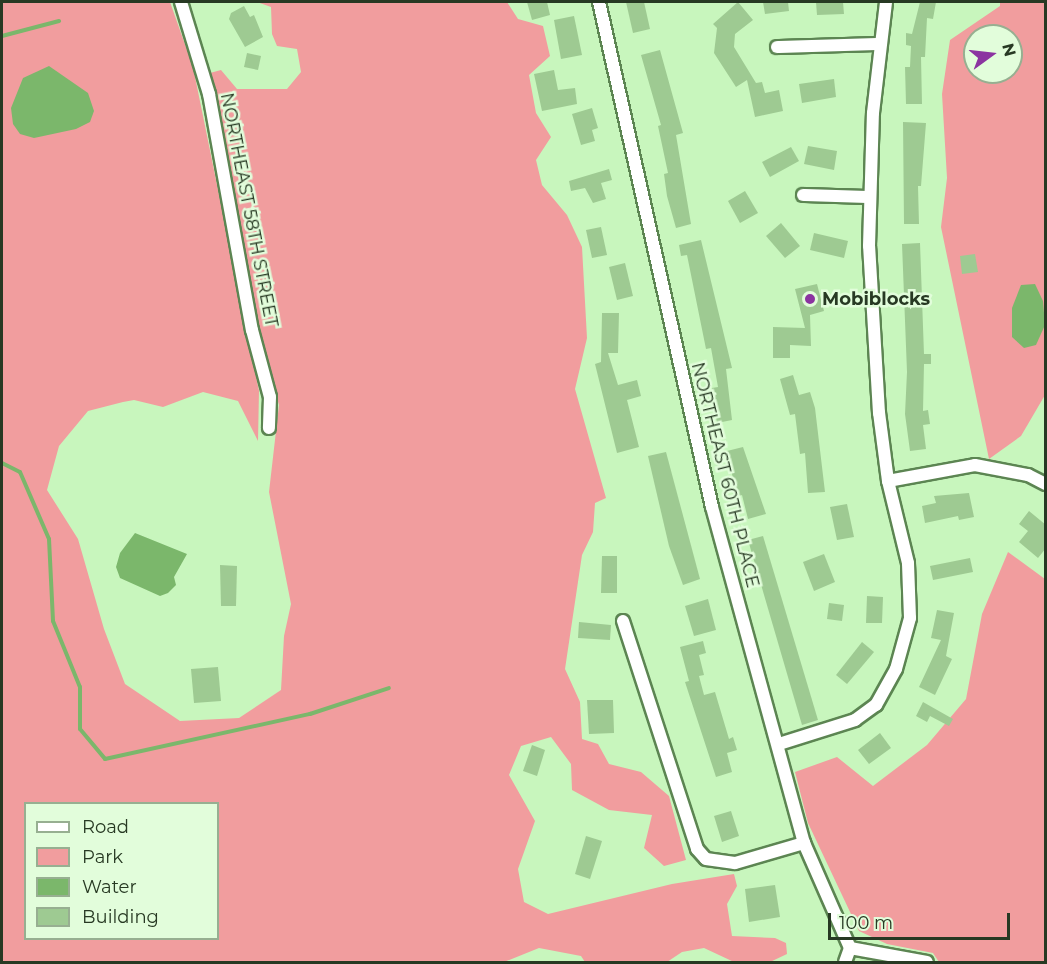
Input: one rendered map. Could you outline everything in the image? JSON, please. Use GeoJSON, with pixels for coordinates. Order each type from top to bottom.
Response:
{"type":"FeatureCollection","features":[{"type":"Feature","properties":{"kind":"street","name":"NORTHEAST 58TH STREET"},"geometry":{"type":"LineString","coordinates":[[182,2],[209,94],[252,330],[270,397],[269,428]]}},
{"type":"Feature","properties":{"kind":"street","name":"NORTHEAST 60TH PLACE"},"geometry":{"type":"LineString","coordinates":[[599,2],[697,450],[779,744],[804,843],[850,948]]}},
{"type":"Feature","properties":{"kind":"street"},"geometry":{"type":"LineString","coordinates":[[779,744],[867,713],[884,692],[904,648],[910,618],[909,572],[888,481],[873,335],[869,197],[879,44],[886,2]]}},
{"type":"Feature","properties":{"kind":"street"},"geometry":{"type":"LineString","coordinates":[[777,47],[879,44]]}},
{"type":"Feature","properties":{"kind":"street"},"geometry":{"type":"LineString","coordinates":[[803,195],[869,197]]}},
{"type":"Feature","properties":{"kind":"street"},"geometry":{"type":"LineString","coordinates":[[888,481],[975,465],[1028,475],[1046,484]]}},
{"type":"Feature","properties":{"kind":"street"},"geometry":{"type":"LineString","coordinates":[[623,621],[697,849],[706,859],[735,862],[804,843]]}},
{"type":"Feature","properties":{"kind":"street"},"geometry":{"type":"LineString","coordinates":[[845,963],[850,948],[927,962]]}},
{"type":"Feature","properties":{"kind":"green space"},"geometry":{"type":"Polygon","coordinates":[[[2,2],[170,2],[193,67],[259,391],[258,441],[238,401],[203,392],[163,407],[134,400],[123,402],[88,411],[59,446],[47,490],[78,539],[104,629],[125,684],[180,721],[239,718],[281,690],[284,636],[291,604],[269,492],[279,405],[265,359],[210,73],[221,70],[237,89],[287,89],[301,72],[297,49],[277,46],[272,34],[271,7],[257,2],[507,2],[518,19],[543,26],[550,56],[529,75],[536,113],[551,137],[536,160],[542,185],[567,215],[582,247],[587,338],[575,389],[606,498],[595,503],[593,532],[582,555],[565,669],[580,702],[582,739],[598,744],[609,764],[641,772],[669,796],[686,860],[664,866],[644,848],[652,815],[609,810],[572,790],[571,764],[551,737],[521,746],[509,775],[535,821],[518,869],[524,902],[548,914],[672,884],[734,874],[737,886],[727,904],[732,936],[775,938],[786,943],[787,954],[770,962],[734,962],[704,948],[682,952],[667,962],[585,962],[581,956],[539,948],[504,962],[2,962],[2,2]]]}},
{"type":"Feature","properties":{"kind":"green space"},"geometry":{"type":"Polygon","coordinates":[[[1000,2],[1045,2],[1045,395],[1021,436],[989,459],[941,227],[947,178],[942,94],[950,40],[963,31],[963,84],[1023,84],[1023,24],[974,24],[1000,6],[1000,2]]]}},
{"type":"Feature","properties":{"kind":"green space"},"geometry":{"type":"Polygon","coordinates":[[[1008,552],[1045,579],[1045,962],[939,962],[933,953],[887,944],[859,931],[808,823],[795,772],[837,757],[873,786],[927,745],[966,699],[982,614],[1008,552]]]}},
{"type":"Feature","properties":{"kind":"water"},"geometry":{"type":"Polygon","coordinates":[[[49,66],[88,93],[94,111],[90,122],[76,129],[34,138],[20,134],[13,124],[11,108],[23,78],[49,66]]]}},
{"type":"Feature","properties":{"kind":"water"},"geometry":{"type":"Polygon","coordinates":[[[1035,284],[1043,301],[1045,325],[1036,345],[1024,348],[1012,337],[1012,308],[1021,285],[1035,284]]]}},
{"type":"Feature","properties":{"kind":"water"},"geometry":{"type":"Polygon","coordinates":[[[135,533],[187,554],[174,577],[176,585],[168,593],[160,596],[120,578],[116,567],[120,553],[135,533]]]}},
{"type":"Feature","properties":{"kind":"building"},"geometry":{"type":"Polygon","coordinates":[[[527,2],[547,2],[550,15],[532,20],[527,2]]]}},
{"type":"Feature","properties":{"kind":"building"},"geometry":{"type":"Polygon","coordinates":[[[626,2],[644,2],[650,29],[633,33],[626,2]]]}},
{"type":"Feature","properties":{"kind":"building"},"geometry":{"type":"Polygon","coordinates":[[[738,2],[753,20],[735,34],[734,47],[756,83],[762,82],[765,93],[779,90],[783,111],[755,117],[747,80],[736,87],[714,53],[717,28],[713,24],[738,2]]]}},
{"type":"Feature","properties":{"kind":"building"},"geometry":{"type":"Polygon","coordinates":[[[763,2],[788,2],[789,11],[765,14],[763,2]]]}},
{"type":"Feature","properties":{"kind":"building"},"geometry":{"type":"Polygon","coordinates":[[[816,2],[843,2],[844,14],[817,15],[816,2]]]}},
{"type":"Feature","properties":{"kind":"building"},"geometry":{"type":"Polygon","coordinates":[[[920,2],[936,2],[933,19],[927,18],[925,57],[921,57],[922,104],[906,104],[905,67],[910,67],[911,46],[906,45],[906,33],[912,34],[920,2]]]}},
{"type":"Feature","properties":{"kind":"building"},"geometry":{"type":"Polygon","coordinates":[[[244,6],[250,17],[254,15],[263,37],[245,47],[229,19],[231,13],[244,6]]]}},
{"type":"Feature","properties":{"kind":"building"},"geometry":{"type":"Polygon","coordinates":[[[574,16],[582,55],[561,59],[554,20],[574,16]]]}},
{"type":"Feature","properties":{"kind":"building"},"geometry":{"type":"Polygon","coordinates":[[[660,50],[683,133],[676,135],[691,224],[676,228],[667,196],[664,174],[668,173],[658,126],[661,125],[641,55],[660,50]]]}},
{"type":"Feature","properties":{"kind":"building"},"geometry":{"type":"Polygon","coordinates":[[[247,53],[261,56],[258,70],[244,67],[247,53]]]}},
{"type":"Feature","properties":{"kind":"building"},"geometry":{"type":"Polygon","coordinates":[[[554,70],[558,90],[575,88],[577,104],[542,111],[534,74],[554,70]]]}},
{"type":"Feature","properties":{"kind":"building"},"geometry":{"type":"Polygon","coordinates":[[[834,79],[836,97],[802,103],[799,84],[834,79]]]}},
{"type":"Feature","properties":{"kind":"building"},"geometry":{"type":"Polygon","coordinates":[[[592,108],[598,128],[592,130],[595,141],[581,145],[572,114],[592,108]]]}},
{"type":"Feature","properties":{"kind":"building"},"geometry":{"type":"Polygon","coordinates":[[[903,122],[926,123],[921,186],[918,186],[919,224],[904,224],[903,122]]]}},
{"type":"Feature","properties":{"kind":"building"},"geometry":{"type":"Polygon","coordinates":[[[808,146],[837,151],[834,170],[804,164],[808,146]]]}},
{"type":"Feature","properties":{"kind":"building"},"geometry":{"type":"Polygon","coordinates":[[[791,147],[799,161],[770,177],[762,162],[791,147]]]}},
{"type":"Feature","properties":{"kind":"building"},"geometry":{"type":"Polygon","coordinates":[[[609,169],[612,180],[601,183],[606,199],[593,203],[585,188],[571,191],[569,181],[609,169]]]}},
{"type":"Feature","properties":{"kind":"building"},"geometry":{"type":"Polygon","coordinates":[[[745,191],[758,213],[740,223],[728,201],[745,191]]]}},
{"type":"Feature","properties":{"kind":"building"},"geometry":{"type":"Polygon","coordinates":[[[781,223],[800,246],[785,258],[766,236],[781,223]]]}},
{"type":"Feature","properties":{"kind":"building"},"geometry":{"type":"Polygon","coordinates":[[[601,227],[607,255],[592,258],[586,230],[601,227]]]}},
{"type":"Feature","properties":{"kind":"building"},"geometry":{"type":"Polygon","coordinates":[[[814,233],[848,241],[844,258],[810,250],[814,233]]]}},
{"type":"Feature","properties":{"kind":"building"},"geometry":{"type":"Polygon","coordinates":[[[701,240],[732,368],[726,369],[732,420],[717,423],[712,388],[718,387],[711,348],[706,349],[687,255],[681,256],[679,245],[701,240]]]}},
{"type":"Feature","properties":{"kind":"building"},"geometry":{"type":"Polygon","coordinates":[[[920,243],[924,354],[931,354],[931,364],[924,364],[923,411],[928,410],[930,424],[923,425],[926,449],[910,451],[905,414],[907,372],[902,244],[920,243]]]}},
{"type":"Feature","properties":{"kind":"building"},"geometry":{"type":"Polygon","coordinates":[[[975,254],[978,272],[962,274],[960,256],[975,254]]]}},
{"type":"Feature","properties":{"kind":"building"},"geometry":{"type":"Polygon","coordinates":[[[625,263],[633,296],[617,300],[609,267],[625,263]]]}},
{"type":"Feature","properties":{"kind":"building"},"geometry":{"type":"Polygon","coordinates":[[[817,284],[824,311],[810,315],[811,346],[790,345],[790,358],[773,358],[773,327],[805,328],[795,289],[817,284]]]}},
{"type":"Feature","properties":{"kind":"building"},"geometry":{"type":"Polygon","coordinates":[[[602,313],[619,313],[618,353],[608,353],[618,385],[637,380],[641,396],[627,400],[639,447],[617,453],[595,364],[601,362],[602,313]]]}},
{"type":"Feature","properties":{"kind":"building"},"geometry":{"type":"Polygon","coordinates":[[[793,375],[799,395],[810,392],[815,408],[825,492],[808,493],[805,453],[800,454],[795,414],[790,415],[780,379],[793,375]]]}},
{"type":"Feature","properties":{"kind":"building"},"geometry":{"type":"Polygon","coordinates":[[[743,447],[766,514],[748,519],[742,495],[737,497],[727,451],[743,447]]]}},
{"type":"Feature","properties":{"kind":"building"},"geometry":{"type":"Polygon","coordinates":[[[666,452],[700,579],[683,585],[669,546],[648,456],[666,452]]]}},
{"type":"Feature","properties":{"kind":"building"},"geometry":{"type":"Polygon","coordinates":[[[969,493],[974,517],[959,520],[958,516],[925,523],[922,506],[936,503],[934,496],[969,493]]]}},
{"type":"Feature","properties":{"kind":"building"},"geometry":{"type":"Polygon","coordinates":[[[847,504],[854,537],[837,540],[830,507],[847,504]]]}},
{"type":"Feature","properties":{"kind":"building"},"geometry":{"type":"Polygon","coordinates":[[[1029,511],[1046,525],[1046,548],[1038,558],[1019,542],[1028,531],[1019,524],[1029,511]]]}},
{"type":"Feature","properties":{"kind":"building"},"geometry":{"type":"Polygon","coordinates":[[[763,536],[818,720],[802,725],[748,540],[763,536]]]}},
{"type":"Feature","properties":{"kind":"building"},"geometry":{"type":"Polygon","coordinates":[[[824,554],[835,582],[814,591],[803,562],[824,554]]]}},
{"type":"Feature","properties":{"kind":"building"},"geometry":{"type":"Polygon","coordinates":[[[602,556],[617,556],[617,593],[601,593],[602,556]]]}},
{"type":"Feature","properties":{"kind":"building"},"geometry":{"type":"Polygon","coordinates":[[[970,558],[973,572],[933,580],[930,566],[970,558]]]}},
{"type":"Feature","properties":{"kind":"building"},"geometry":{"type":"Polygon","coordinates":[[[220,565],[237,566],[236,606],[221,606],[220,565]]]}},
{"type":"Feature","properties":{"kind":"building"},"geometry":{"type":"Polygon","coordinates":[[[867,596],[883,597],[882,623],[866,623],[867,596]]]}},
{"type":"Feature","properties":{"kind":"building"},"geometry":{"type":"Polygon","coordinates":[[[708,599],[716,630],[694,636],[685,606],[708,599]]]}},
{"type":"Feature","properties":{"kind":"building"},"geometry":{"type":"Polygon","coordinates":[[[829,603],[844,605],[842,621],[827,619],[829,603]]]}},
{"type":"Feature","properties":{"kind":"building"},"geometry":{"type":"Polygon","coordinates":[[[937,610],[954,613],[946,656],[952,659],[935,695],[919,687],[941,640],[931,638],[937,610]]]}},
{"type":"Feature","properties":{"kind":"building"},"geometry":{"type":"Polygon","coordinates":[[[579,622],[611,625],[610,640],[578,638],[579,622]]]}},
{"type":"Feature","properties":{"kind":"building"},"geometry":{"type":"Polygon","coordinates":[[[703,641],[706,653],[699,655],[704,675],[699,676],[704,695],[715,692],[729,739],[733,737],[737,750],[727,753],[732,772],[716,777],[685,682],[689,681],[680,647],[703,641]]]}},
{"type":"Feature","properties":{"kind":"building"},"geometry":{"type":"Polygon","coordinates":[[[862,642],[874,652],[847,684],[836,675],[862,642]]]}},
{"type":"Feature","properties":{"kind":"building"},"geometry":{"type":"Polygon","coordinates":[[[218,667],[221,701],[194,703],[191,669],[218,667]]]}},
{"type":"Feature","properties":{"kind":"building"},"geometry":{"type":"Polygon","coordinates":[[[587,700],[613,700],[614,733],[589,734],[587,700]]]}},
{"type":"Feature","properties":{"kind":"building"},"geometry":{"type":"Polygon","coordinates":[[[923,702],[953,719],[949,726],[930,716],[927,722],[916,716],[923,702]]]}},
{"type":"Feature","properties":{"kind":"building"},"geometry":{"type":"Polygon","coordinates":[[[880,733],[891,748],[869,764],[858,750],[880,733]]]}},
{"type":"Feature","properties":{"kind":"building"},"geometry":{"type":"Polygon","coordinates":[[[532,745],[545,750],[537,776],[523,771],[532,745]]]}},
{"type":"Feature","properties":{"kind":"building"},"geometry":{"type":"Polygon","coordinates":[[[731,811],[739,836],[722,842],[714,816],[731,811]]]}},
{"type":"Feature","properties":{"kind":"building"},"geometry":{"type":"Polygon","coordinates":[[[586,836],[602,841],[590,879],[575,874],[586,836]]]}},
{"type":"Feature","properties":{"kind":"building"},"geometry":{"type":"Polygon","coordinates":[[[775,885],[780,917],[749,922],[745,889],[775,885]]]}},
{"type":"Feature","properties":{"kind":"waterway"},"geometry":{"type":"LineString","coordinates":[[2,36],[59,21]]}},
{"type":"Feature","properties":{"kind":"waterway"},"geometry":{"type":"LineString","coordinates":[[2,463],[20,472],[49,539],[53,621],[80,687],[80,729],[105,759],[310,714],[389,688]]}},
{"type":"Feature","properties":{"kind":"place","name":"Mobiblocks"},"geometry":{"type":"Point","coordinates":[810,299]}}]}
